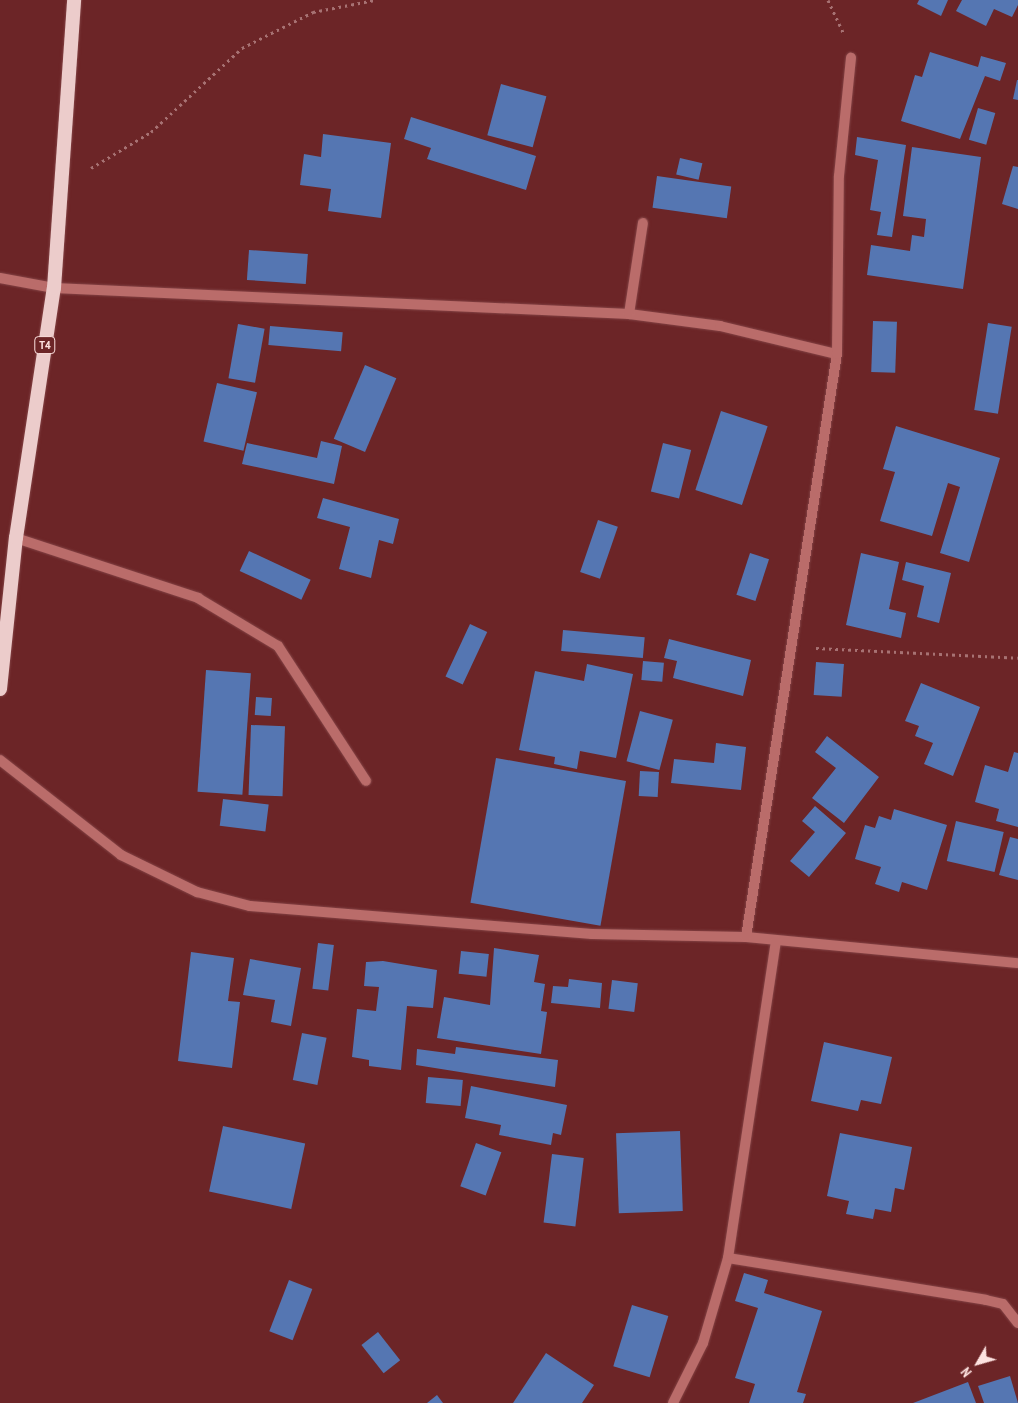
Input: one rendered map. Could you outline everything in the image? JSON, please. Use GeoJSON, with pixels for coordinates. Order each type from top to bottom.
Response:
{"type":"FeatureCollection","features":[{"type":"Feature","properties":{"kind":"highway","name":"T4"},"geometry":{"type":"LineString","coordinates":[[0,689],[16,538],[54,288],[74,0]]}},
{"type":"Feature","properties":{"kind":"street"},"geometry":{"type":"LineString","coordinates":[[746,937],[788,648],[837,354],[839,176],[852,58]]}},
{"type":"Feature","properties":{"kind":"street"},"geometry":{"type":"LineString","coordinates":[[629,314],[644,223]]}},
{"type":"Feature","properties":{"kind":"street"},"geometry":{"type":"LineString","coordinates":[[0,278],[54,288],[629,314],[720,326],[837,354]]}},
{"type":"Feature","properties":{"kind":"street"},"geometry":{"type":"LineString","coordinates":[[16,538],[198,598],[278,646],[366,781]]}},
{"type":"Feature","properties":{"kind":"street"},"geometry":{"type":"LineString","coordinates":[[0,760],[121,855],[197,892],[250,906],[592,934],[746,937],[1018,963]]}},
{"type":"Feature","properties":{"kind":"street"},"geometry":{"type":"LineString","coordinates":[[673,1403],[704,1343],[728,1258],[776,941]]}},
{"type":"Feature","properties":{"kind":"street"},"geometry":{"type":"LineString","coordinates":[[728,1258],[986,1300],[1003,1304],[1018,1323]]}},
{"type":"Feature","properties":{"kind":"path"},"geometry":{"type":"LineString","coordinates":[[62,185],[151,132],[242,48],[313,12],[375,0]]}},
{"type":"Feature","properties":{"kind":"path"},"geometry":{"type":"LineString","coordinates":[[828,0],[852,58]]}},
{"type":"Feature","properties":{"kind":"path"},"geometry":{"type":"LineString","coordinates":[[788,648],[874,648],[1018,658]]}},
{"type":"Feature","properties":{"kind":"building"},"geometry":{"type":"Polygon","coordinates":[[[919,0],[948,0],[941,16],[917,4],[919,0]]]}},
{"type":"Feature","properties":{"kind":"building"},"geometry":{"type":"Polygon","coordinates":[[[962,0],[1018,0],[1018,5],[1012,17],[994,9],[986,26],[956,11],[962,0]]]}},
{"type":"Feature","properties":{"kind":"building"},"geometry":{"type":"Polygon","coordinates":[[[930,52],[978,67],[981,56],[1006,63],[1000,81],[985,76],[960,139],[901,121],[915,75],[922,77],[930,52]]]}},
{"type":"Feature","properties":{"kind":"building"},"geometry":{"type":"Polygon","coordinates":[[[1018,80],[1018,100],[1013,99],[1018,80]]]}},
{"type":"Feature","properties":{"kind":"building"},"geometry":{"type":"Polygon","coordinates":[[[501,84],[546,96],[533,147],[487,135],[501,84]]]}},
{"type":"Feature","properties":{"kind":"building"},"geometry":{"type":"Polygon","coordinates":[[[978,108],[995,113],[986,145],[969,140],[978,108]]]}},
{"type":"Feature","properties":{"kind":"building"},"geometry":{"type":"Polygon","coordinates":[[[411,117],[536,156],[526,190],[427,159],[431,148],[404,139],[411,117]]]}},
{"type":"Feature","properties":{"kind":"building"},"geometry":{"type":"Polygon","coordinates":[[[323,134],[391,143],[381,218],[328,211],[331,189],[300,185],[304,154],[321,157],[323,134]]]}},
{"type":"Feature","properties":{"kind":"building"},"geometry":{"type":"Polygon","coordinates":[[[857,137],[906,145],[892,237],[877,235],[881,212],[870,210],[878,160],[855,155],[857,137]]]}},
{"type":"Feature","properties":{"kind":"building"},"geometry":{"type":"Polygon","coordinates":[[[912,147],[981,157],[963,289],[867,275],[871,245],[910,251],[912,235],[924,237],[926,219],[903,216],[912,147]]]}},
{"type":"Feature","properties":{"kind":"building"},"geometry":{"type":"Polygon","coordinates":[[[680,158],[702,163],[699,180],[676,175],[680,158]]]}},
{"type":"Feature","properties":{"kind":"building"},"geometry":{"type":"Polygon","coordinates":[[[1013,166],[1018,167],[1018,209],[1002,204],[1013,166]]]}},
{"type":"Feature","properties":{"kind":"building"},"geometry":{"type":"Polygon","coordinates":[[[657,176],[731,186],[727,218],[653,208],[657,176]]]}},
{"type":"Feature","properties":{"kind":"building"},"geometry":{"type":"Polygon","coordinates":[[[249,250],[308,254],[306,284],[247,280],[249,250]]]}},
{"type":"Feature","properties":{"kind":"building"},"geometry":{"type":"Polygon","coordinates":[[[873,321],[897,322],[895,373],[871,372],[873,321]]]}},
{"type":"Feature","properties":{"kind":"building"},"geometry":{"type":"Polygon","coordinates":[[[988,323],[1012,327],[998,414],[974,410],[988,323]]]}},
{"type":"Feature","properties":{"kind":"building"},"geometry":{"type":"Polygon","coordinates":[[[238,324],[265,329],[255,383],[228,378],[238,324]]]}},
{"type":"Feature","properties":{"kind":"building"},"geometry":{"type":"Polygon","coordinates":[[[270,326],[343,332],[341,351],[268,345],[270,326]]]}},
{"type":"Feature","properties":{"kind":"building"},"geometry":{"type":"Polygon","coordinates":[[[365,365],[396,378],[365,452],[334,439],[365,365]]]}},
{"type":"Feature","properties":{"kind":"building"},"geometry":{"type":"Polygon","coordinates":[[[217,383],[257,392],[243,451],[204,441],[217,383]]]}},
{"type":"Feature","properties":{"kind":"building"},"geometry":{"type":"Polygon","coordinates":[[[721,411],[768,426],[742,505],[695,490],[721,411]]]}},
{"type":"Feature","properties":{"kind":"building"},"geometry":{"type":"Polygon","coordinates":[[[896,426],[1000,458],[969,562],[940,553],[960,487],[948,483],[932,536],[880,521],[895,472],[883,469],[896,426]]]}},
{"type":"Feature","properties":{"kind":"building"},"geometry":{"type":"Polygon","coordinates":[[[321,441],[342,446],[334,484],[242,464],[247,443],[317,458],[321,441]]]}},
{"type":"Feature","properties":{"kind":"building"},"geometry":{"type":"Polygon","coordinates":[[[663,443],[691,450],[679,499],[651,492],[663,443]]]}},
{"type":"Feature","properties":{"kind":"building"},"geometry":{"type":"Polygon","coordinates":[[[323,498],[399,519],[393,544],[379,540],[371,578],[339,569],[350,527],[317,518],[323,498]]]}},
{"type":"Feature","properties":{"kind":"building"},"geometry":{"type":"Polygon","coordinates":[[[598,520],[618,527],[600,579],[580,572],[598,520]]]}},
{"type":"Feature","properties":{"kind":"building"},"geometry":{"type":"Polygon","coordinates":[[[249,551],[311,580],[301,600],[240,571],[249,551]]]}},
{"type":"Feature","properties":{"kind":"building"},"geometry":{"type":"Polygon","coordinates":[[[750,553],[769,559],[755,601],[736,595],[750,553]]]}},
{"type":"Feature","properties":{"kind":"building"},"geometry":{"type":"Polygon","coordinates":[[[861,553],[899,562],[889,609],[906,613],[901,638],[846,625],[861,553]]]}},
{"type":"Feature","properties":{"kind":"building"},"geometry":{"type":"Polygon","coordinates":[[[906,562],[951,573],[939,623],[917,617],[924,586],[902,580],[906,562]]]}},
{"type":"Feature","properties":{"kind":"building"},"geometry":{"type":"Polygon","coordinates":[[[470,624],[487,632],[463,685],[445,677],[470,624]]]}},
{"type":"Feature","properties":{"kind":"building"},"geometry":{"type":"Polygon","coordinates":[[[563,630],[645,637],[643,658],[561,651],[563,630]]]}},
{"type":"Feature","properties":{"kind":"building"},"geometry":{"type":"Polygon","coordinates":[[[669,639],[751,660],[743,696],[673,678],[677,661],[664,658],[669,639]]]}},
{"type":"Feature","properties":{"kind":"building"},"geometry":{"type":"Polygon","coordinates":[[[643,661],[664,663],[662,682],[641,680],[643,661]]]}},
{"type":"Feature","properties":{"kind":"building"},"geometry":{"type":"Polygon","coordinates":[[[816,662],[844,664],[842,697],[814,695],[816,662]]]}},
{"type":"Feature","properties":{"kind":"building"},"geometry":{"type":"Polygon","coordinates":[[[587,664],[633,674],[616,758],[580,751],[577,769],[554,764],[555,757],[519,750],[535,671],[584,681],[587,664]]]}},
{"type":"Feature","properties":{"kind":"building"},"geometry":{"type":"Polygon","coordinates":[[[206,670],[251,673],[242,795],[197,792],[206,670]]]}},
{"type":"Feature","properties":{"kind":"building"},"geometry":{"type":"Polygon","coordinates":[[[921,683],[980,707],[953,776],[924,764],[933,743],[915,736],[919,726],[905,721],[921,683]]]}},
{"type":"Feature","properties":{"kind":"building"},"geometry":{"type":"Polygon","coordinates":[[[256,697],[272,698],[271,716],[255,715],[256,697]]]}},
{"type":"Feature","properties":{"kind":"building"},"geometry":{"type":"Polygon","coordinates":[[[640,711],[673,720],[659,770],[627,761],[640,711]]]}},
{"type":"Feature","properties":{"kind":"building"},"geometry":{"type":"Polygon","coordinates":[[[251,725],[285,726],[283,796],[249,795],[251,725]]]}},
{"type":"Feature","properties":{"kind":"building"},"geometry":{"type":"Polygon","coordinates":[[[827,736],[879,777],[844,823],[812,798],[836,768],[815,752],[827,736]]]}},
{"type":"Feature","properties":{"kind":"building"},"geometry":{"type":"Polygon","coordinates":[[[716,743],[746,747],[741,790],[671,783],[674,759],[714,763],[716,743]]]}},
{"type":"Feature","properties":{"kind":"building"},"geometry":{"type":"Polygon","coordinates":[[[1014,752],[1018,753],[1018,827],[996,821],[999,809],[975,802],[985,765],[1008,772],[1014,752]]]}},
{"type":"Feature","properties":{"kind":"building"},"geometry":{"type":"Polygon","coordinates":[[[496,758],[626,781],[600,926],[470,903],[496,758]]]}},
{"type":"Feature","properties":{"kind":"building"},"geometry":{"type":"Polygon","coordinates":[[[640,771],[659,772],[658,797],[639,796],[640,771]]]}},
{"type":"Feature","properties":{"kind":"building"},"geometry":{"type":"Polygon","coordinates":[[[223,799],[269,805],[265,831],[220,826],[223,799]]]}},
{"type":"Feature","properties":{"kind":"building"},"geometry":{"type":"Polygon","coordinates":[[[815,806],[846,833],[809,877],[790,861],[815,832],[802,821],[815,806]]]}},
{"type":"Feature","properties":{"kind":"building"},"geometry":{"type":"Polygon","coordinates":[[[894,809],[947,825],[927,890],[902,882],[899,892],[875,884],[881,867],[855,859],[865,825],[875,828],[879,816],[891,820],[894,809]]]}},
{"type":"Feature","properties":{"kind":"building"},"geometry":{"type":"Polygon","coordinates":[[[956,821],[1004,832],[995,872],[947,861],[956,821]]]}},
{"type":"Feature","properties":{"kind":"building"},"geometry":{"type":"Polygon","coordinates":[[[1010,837],[1018,839],[1018,880],[999,875],[1010,837]]]}},
{"type":"Feature","properties":{"kind":"building"},"geometry":{"type":"Polygon","coordinates":[[[318,943],[334,945],[328,991],[312,989],[318,943]]]}},
{"type":"Feature","properties":{"kind":"building"},"geometry":{"type":"Polygon","coordinates":[[[494,948],[539,955],[534,982],[545,984],[541,1011],[547,1012],[541,1054],[437,1038],[444,997],[490,1005],[494,948]]]}},
{"type":"Feature","properties":{"kind":"building"},"geometry":{"type":"Polygon","coordinates":[[[461,951],[489,954],[486,977],[459,974],[461,951]]]}},
{"type":"Feature","properties":{"kind":"building"},"geometry":{"type":"Polygon","coordinates":[[[191,952],[234,958],[228,1001],[240,1002],[232,1068],[178,1061],[191,952]]]}},
{"type":"Feature","properties":{"kind":"building"},"geometry":{"type":"Polygon","coordinates":[[[250,959],[301,968],[291,1026],[271,1022],[275,1000],[243,995],[250,959]]]}},
{"type":"Feature","properties":{"kind":"building"},"geometry":{"type":"Polygon","coordinates":[[[383,961],[437,970],[433,1008],[407,1006],[401,1070],[369,1066],[369,1060],[352,1057],[357,1009],[376,1011],[379,987],[364,986],[366,962],[383,961]]]}},
{"type":"Feature","properties":{"kind":"building"},"geometry":{"type":"Polygon","coordinates":[[[569,979],[602,983],[600,1008],[551,1003],[553,986],[568,987],[569,979]]]}},
{"type":"Feature","properties":{"kind":"building"},"geometry":{"type":"Polygon","coordinates":[[[612,980],[638,983],[634,1012],[608,1009],[612,980]]]}},
{"type":"Feature","properties":{"kind":"building"},"geometry":{"type":"Polygon","coordinates":[[[302,1033],[327,1038],[317,1085],[293,1080],[302,1033]]]}},
{"type":"Feature","properties":{"kind":"building"},"geometry":{"type":"Polygon","coordinates":[[[824,1042],[892,1057],[881,1104],[861,1100],[858,1111],[811,1101],[824,1042]]]}},
{"type":"Feature","properties":{"kind":"building"},"geometry":{"type":"Polygon","coordinates":[[[456,1047],[558,1060],[555,1087],[416,1065],[417,1049],[455,1054],[456,1047]]]}},
{"type":"Feature","properties":{"kind":"building"},"geometry":{"type":"Polygon","coordinates":[[[428,1077],[463,1080],[461,1106],[426,1103],[428,1077]]]}},
{"type":"Feature","properties":{"kind":"building"},"geometry":{"type":"Polygon","coordinates":[[[471,1086],[567,1105],[561,1135],[553,1133],[551,1145],[499,1135],[501,1125],[465,1118],[471,1086]]]}},
{"type":"Feature","properties":{"kind":"building"},"geometry":{"type":"Polygon","coordinates":[[[223,1126],[305,1143],[291,1209],[209,1192],[223,1126]]]}},
{"type":"Feature","properties":{"kind":"building"},"geometry":{"type":"Polygon","coordinates":[[[680,1131],[683,1211],[619,1213],[616,1133],[680,1131]]]}},
{"type":"Feature","properties":{"kind":"building"},"geometry":{"type":"Polygon","coordinates":[[[840,1133],[912,1147],[904,1190],[895,1188],[891,1212],[875,1209],[873,1219],[846,1214],[849,1201],[827,1196],[840,1133]]]}},
{"type":"Feature","properties":{"kind":"building"},"geometry":{"type":"Polygon","coordinates":[[[476,1143],[501,1152],[486,1195],[460,1186],[476,1143]]]}},
{"type":"Feature","properties":{"kind":"building"},"geometry":{"type":"Polygon","coordinates":[[[552,1154],[584,1158],[575,1226],[544,1222],[552,1154]]]}},
{"type":"Feature","properties":{"kind":"building"},"geometry":{"type":"Polygon","coordinates":[[[744,1273],[768,1280],[764,1293],[822,1311],[797,1392],[806,1394],[803,1403],[749,1403],[755,1384],[735,1378],[758,1308],[735,1301],[744,1273]]]}},
{"type":"Feature","properties":{"kind":"building"},"geometry":{"type":"Polygon","coordinates":[[[289,1280],[312,1289],[293,1340],[269,1331],[289,1280]]]}},
{"type":"Feature","properties":{"kind":"building"},"geometry":{"type":"Polygon","coordinates":[[[632,1305],[668,1316],[650,1377],[613,1366],[632,1305]]]}},
{"type":"Feature","properties":{"kind":"building"},"geometry":{"type":"Polygon","coordinates":[[[378,1332],[400,1360],[384,1373],[361,1345],[378,1332]]]}},
{"type":"Feature","properties":{"kind":"building"},"geometry":{"type":"Polygon","coordinates":[[[546,1353],[594,1385],[582,1403],[513,1403],[546,1353]]]}},
{"type":"Feature","properties":{"kind":"building"},"geometry":{"type":"Polygon","coordinates":[[[1010,1376],[1018,1403],[984,1403],[978,1386],[1010,1376]]]}},
{"type":"Feature","properties":{"kind":"building"},"geometry":{"type":"Polygon","coordinates":[[[968,1382],[976,1403],[913,1403],[968,1382]]]}},
{"type":"Feature","properties":{"kind":"building"},"geometry":{"type":"Polygon","coordinates":[[[437,1395],[443,1403],[427,1403],[437,1395]]]}}]}
